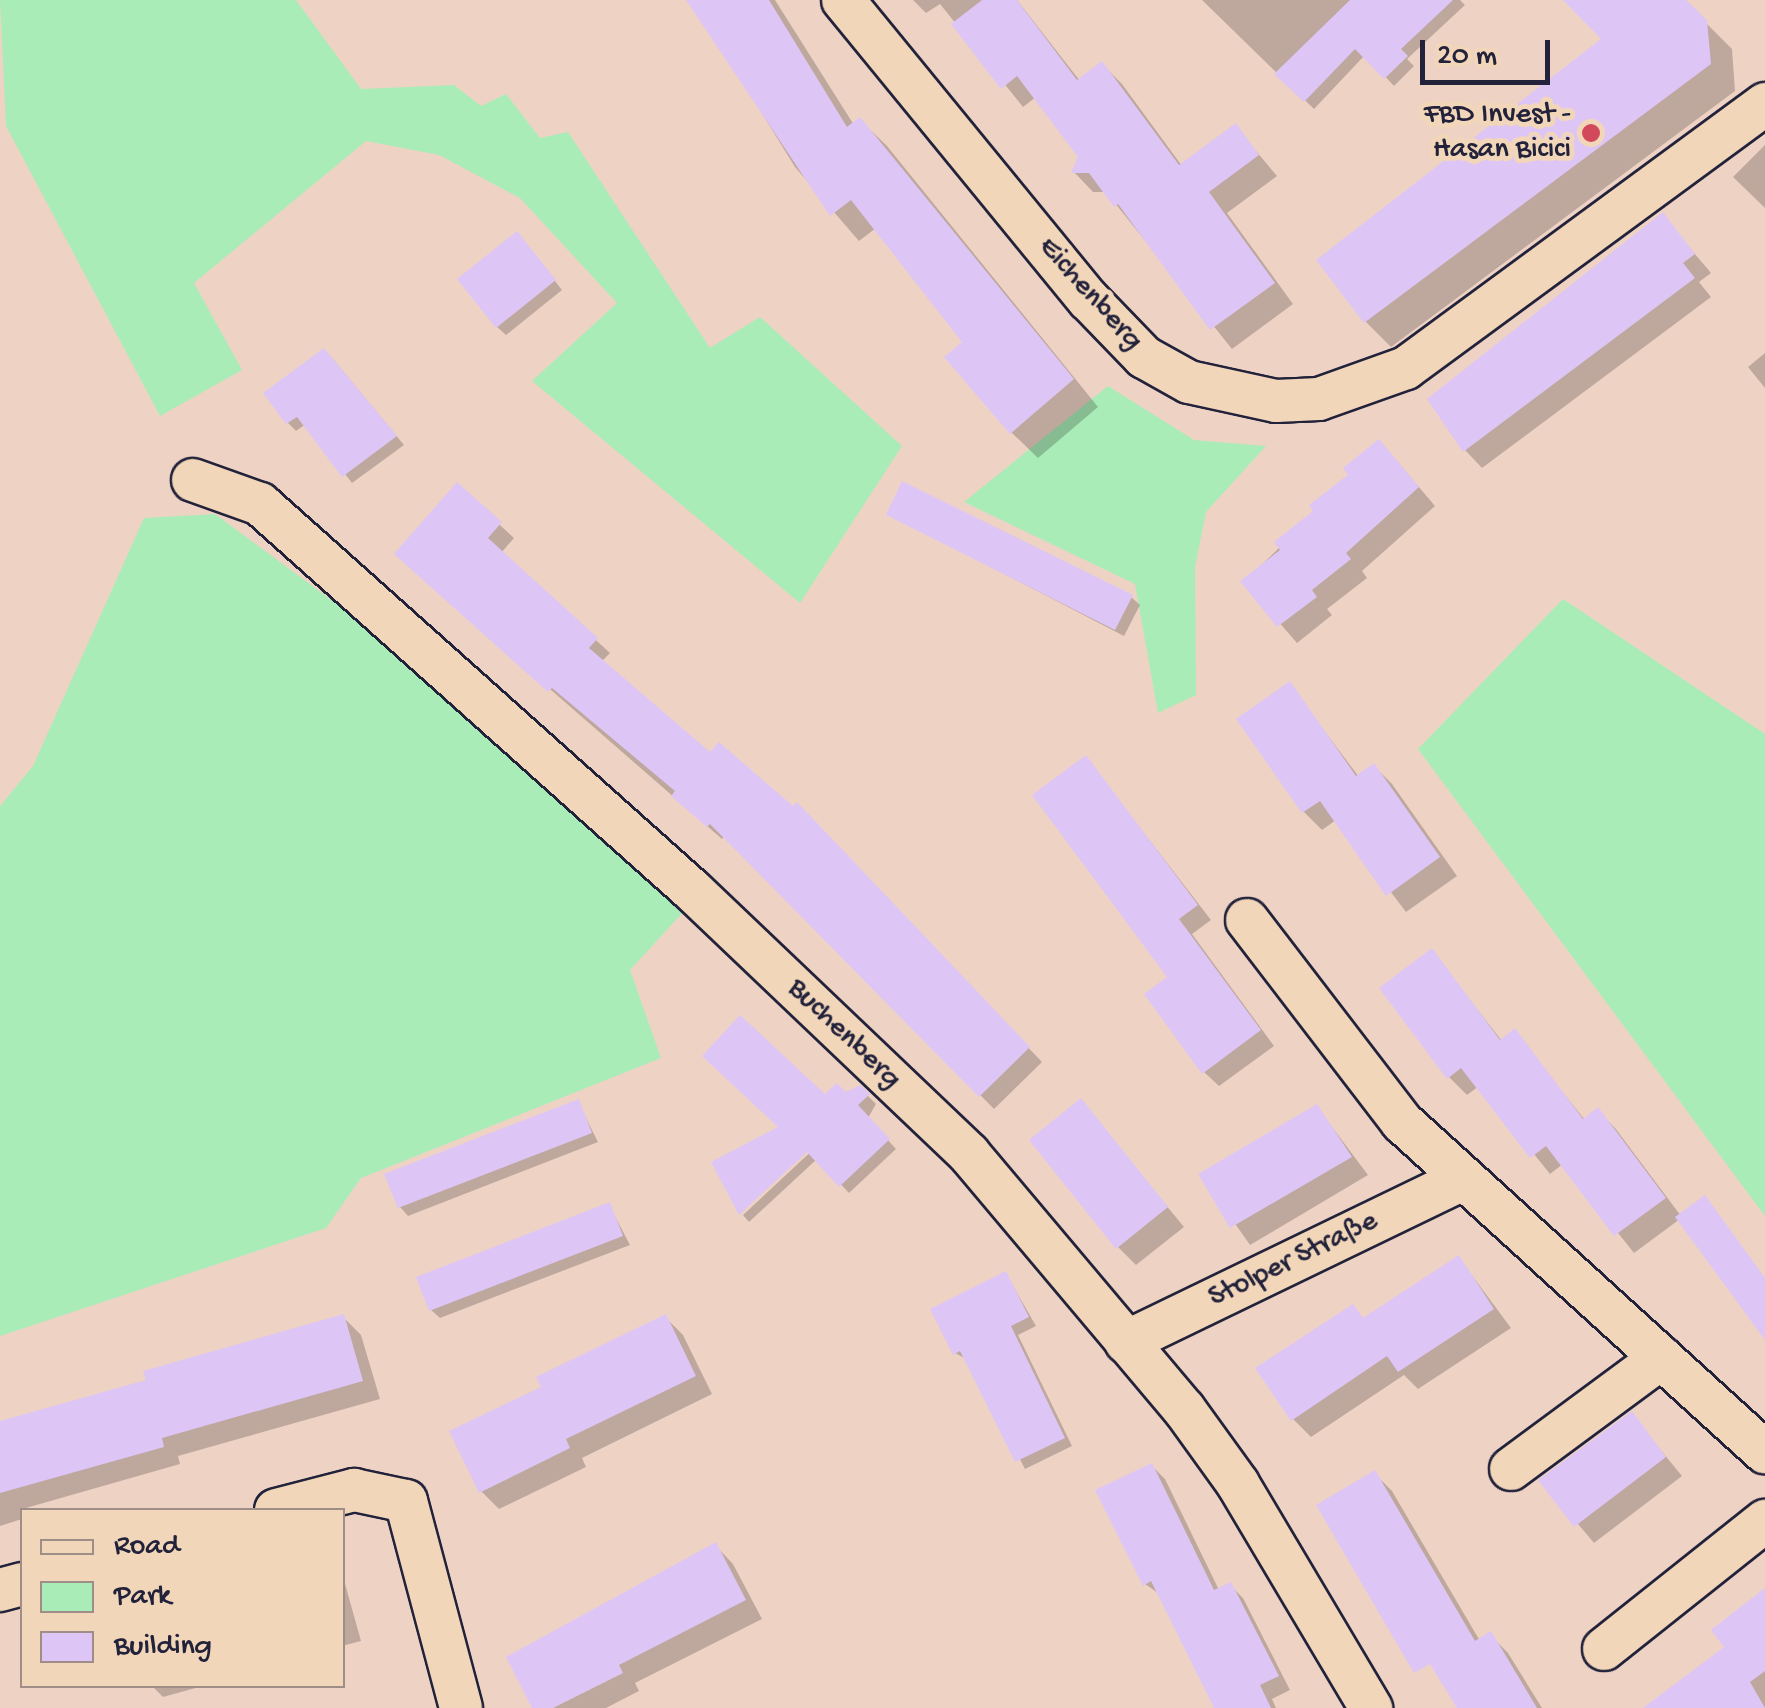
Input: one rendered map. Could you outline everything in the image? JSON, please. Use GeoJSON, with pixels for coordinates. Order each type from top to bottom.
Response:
{"type":"FeatureCollection","features":[{"type":"Feature","properties":{"kind":"street","name":"Eichenberg"},"geometry":{"type":"LineString","coordinates":[[843,0],[1088,299],[1144,357],[1190,382],[1276,401],[1319,399],[1406,368],[1765,104]]}},
{"type":"Feature","properties":{"kind":"street","name":"Buchenberg"},"geometry":{"type":"LineString","coordinates":[[193,480],[260,504],[692,891],[969,1154],[1238,1484],[1370,1708]]}},
{"type":"Feature","properties":{"kind":"street"},"geometry":{"type":"LineString","coordinates":[[1247,920],[1391,1108],[1467,1185],[1765,1452]]}},
{"type":"Feature","properties":{"kind":"street","name":"Stolper Straße"},"geometry":{"type":"LineString","coordinates":[[1126,1342],[1467,1185]]}},
{"type":"Feature","properties":{"kind":"street"},"geometry":{"type":"LineString","coordinates":[[1512,1469],[1660,1358]]}},
{"type":"Feature","properties":{"kind":"street"},"geometry":{"type":"LineString","coordinates":[[284,1508],[354,1490],[406,1501],[460,1708]]}},
{"type":"Feature","properties":{"kind":"street"},"geometry":{"type":"LineString","coordinates":[[1604,1650],[1765,1521]]}},
{"type":"Feature","properties":{"kind":"green space"},"geometry":{"type":"Polygon","coordinates":[[[0,0],[296,0],[361,89],[454,85],[481,106],[506,94],[540,138],[568,132],[710,348],[760,317],[902,446],[800,603],[532,381],[617,303],[520,198],[439,155],[366,141],[194,283],[242,370],[160,416],[6,126],[0,0]]]}},
{"type":"Feature","properties":{"kind":"green space"},"geometry":{"type":"Polygon","coordinates":[[[1108,386],[1194,440],[1266,446],[1206,512],[1195,567],[1196,695],[1158,713],[1135,584],[964,502],[1108,386]]]}},
{"type":"Feature","properties":{"kind":"green space"},"geometry":{"type":"Polygon","coordinates":[[[215,514],[376,633],[685,910],[630,970],[661,1058],[361,1178],[326,1228],[0,1336],[0,806],[33,766],[144,518],[215,514]]]}},
{"type":"Feature","properties":{"kind":"green space"},"geometry":{"type":"Polygon","coordinates":[[[1563,599],[1765,734],[1765,1216],[1418,749],[1563,599]]]}},
{"type":"Feature","properties":{"kind":"building"},"geometry":{"type":"Polygon","coordinates":[[[686,0],[769,0],[847,127],[860,117],[1074,379],[1010,434],[944,357],[962,342],[851,200],[830,216],[686,0]]]}},
{"type":"Feature","properties":{"kind":"building"},"geometry":{"type":"Polygon","coordinates":[[[982,0],[1017,0],[1077,80],[1102,61],[1179,165],[1236,123],[1259,155],[1209,192],[1275,283],[1210,330],[1118,204],[1114,207],[1089,173],[1071,173],[1078,157],[1017,76],[1001,89],[951,24],[982,0]]]}},
{"type":"Feature","properties":{"kind":"building"},"geometry":{"type":"Polygon","coordinates":[[[1350,0],[1453,0],[1401,49],[1408,56],[1384,79],[1355,49],[1304,102],[1274,74],[1350,0]]]}},
{"type":"Feature","properties":{"kind":"building"},"geometry":{"type":"Polygon","coordinates":[[[1563,0],[1686,0],[1707,20],[1711,64],[1364,323],[1316,260],[1601,39],[1563,0]]]}},
{"type":"Feature","properties":{"kind":"building"},"geometry":{"type":"Polygon","coordinates":[[[1663,212],[1695,254],[1683,263],[1695,278],[1463,452],[1427,399],[1663,212]]]}},
{"type":"Feature","properties":{"kind":"building"},"geometry":{"type":"Polygon","coordinates":[[[517,231],[556,280],[496,328],[457,279],[517,231]]]}},
{"type":"Feature","properties":{"kind":"building"},"geometry":{"type":"Polygon","coordinates":[[[324,348],[397,436],[342,477],[297,417],[286,424],[263,393],[324,348]]]}},
{"type":"Feature","properties":{"kind":"building"},"geometry":{"type":"Polygon","coordinates":[[[1379,439],[1419,487],[1346,553],[1351,559],[1312,590],[1317,597],[1277,627],[1240,581],[1280,550],[1274,542],[1313,511],[1309,505],[1348,475],[1343,468],[1379,439]]]}},
{"type":"Feature","properties":{"kind":"building"},"geometry":{"type":"Polygon","coordinates":[[[902,481],[1133,595],[1115,630],[886,515],[902,481]]]}},
{"type":"Feature","properties":{"kind":"building"},"geometry":{"type":"Polygon","coordinates":[[[457,482],[502,522],[488,538],[598,638],[589,648],[710,752],[719,742],[793,806],[797,802],[1030,1047],[979,1097],[710,824],[707,827],[671,796],[675,791],[552,688],[548,692],[394,554],[457,482]]]}},
{"type":"Feature","properties":{"kind":"building"},"geometry":{"type":"Polygon","coordinates":[[[1290,681],[1356,776],[1374,763],[1440,857],[1386,896],[1320,801],[1302,813],[1236,719],[1290,681]]]}},
{"type":"Feature","properties":{"kind":"building"},"geometry":{"type":"Polygon","coordinates":[[[1086,755],[1198,905],[1179,919],[1261,1030],[1202,1074],[1144,994],[1167,977],[1032,795],[1086,755]]]}},
{"type":"Feature","properties":{"kind":"building"},"geometry":{"type":"Polygon","coordinates":[[[1432,948],[1500,1040],[1515,1028],[1583,1119],[1598,1107],[1666,1198],[1614,1236],[1546,1146],[1530,1158],[1461,1068],[1447,1079],[1379,988],[1432,948]]]}},
{"type":"Feature","properties":{"kind":"building"},"geometry":{"type":"Polygon","coordinates":[[[740,1015],[825,1094],[837,1083],[846,1092],[860,1085],[870,1094],[858,1105],[890,1139],[839,1187],[807,1152],[739,1215],[711,1162],[778,1127],[702,1056],[740,1015]]]}},
{"type":"Feature","properties":{"kind":"building"},"geometry":{"type":"Polygon","coordinates":[[[1081,1098],[1168,1207],[1116,1249],[1029,1140],[1081,1098]]]}},
{"type":"Feature","properties":{"kind":"building"},"geometry":{"type":"Polygon","coordinates":[[[579,1099],[592,1133],[398,1208],[384,1174],[579,1099]]]}},
{"type":"Feature","properties":{"kind":"building"},"geometry":{"type":"Polygon","coordinates":[[[1317,1104],[1352,1157],[1230,1228],[1198,1174],[1317,1104]]]}},
{"type":"Feature","properties":{"kind":"building"},"geometry":{"type":"Polygon","coordinates":[[[1705,1195],[1765,1278],[1765,1340],[1675,1217],[1705,1195]]]}},
{"type":"Feature","properties":{"kind":"building"},"geometry":{"type":"Polygon","coordinates":[[[610,1202],[623,1236],[429,1311],[416,1277],[610,1202]]]}},
{"type":"Feature","properties":{"kind":"building"},"geometry":{"type":"Polygon","coordinates":[[[1459,1255],[1494,1309],[1398,1372],[1387,1356],[1291,1421],[1255,1368],[1353,1304],[1363,1318],[1459,1255]]]}},
{"type":"Feature","properties":{"kind":"building"},"geometry":{"type":"Polygon","coordinates":[[[1006,1271],[1029,1317],[1011,1326],[1065,1438],[1015,1462],[960,1351],[953,1355],[930,1309],[1006,1271]]]}},
{"type":"Feature","properties":{"kind":"building"},"geometry":{"type":"Polygon","coordinates":[[[344,1314],[363,1381],[162,1438],[164,1447],[0,1493],[0,1421],[146,1380],[143,1371],[344,1314]]]}},
{"type":"Feature","properties":{"kind":"building"},"geometry":{"type":"Polygon","coordinates":[[[666,1314],[696,1376],[566,1439],[570,1448],[479,1493],[449,1431],[541,1387],[536,1377],[666,1314]]]}},
{"type":"Feature","properties":{"kind":"building"},"geometry":{"type":"Polygon","coordinates":[[[1632,1411],[1666,1457],[1574,1527],[1538,1480],[1632,1411]]]}},
{"type":"Feature","properties":{"kind":"building"},"geometry":{"type":"Polygon","coordinates":[[[1152,1463],[1214,1590],[1231,1582],[1279,1676],[1260,1685],[1271,1708],[1214,1708],[1151,1581],[1143,1586],[1095,1490],[1152,1463]]]}},
{"type":"Feature","properties":{"kind":"building"},"geometry":{"type":"Polygon","coordinates":[[[1375,1470],[1475,1641],[1491,1631],[1537,1708],[1457,1708],[1430,1664],[1414,1673],[1316,1505],[1375,1470]]]}},
{"type":"Feature","properties":{"kind":"building"},"geometry":{"type":"Polygon","coordinates":[[[716,1542],[746,1600],[619,1665],[623,1673],[553,1708],[532,1708],[506,1657],[716,1542]]]}},
{"type":"Feature","properties":{"kind":"building"},"geometry":{"type":"Polygon","coordinates":[[[1765,1588],[1765,1671],[1750,1682],[1765,1708],[1643,1708],[1724,1647],[1711,1630],[1765,1588]]]}},
{"type":"Feature","properties":{"kind":"place","name":"FBD Invest - Hasan Bicici"},"geometry":{"type":"Point","coordinates":[1591,133]}}]}
